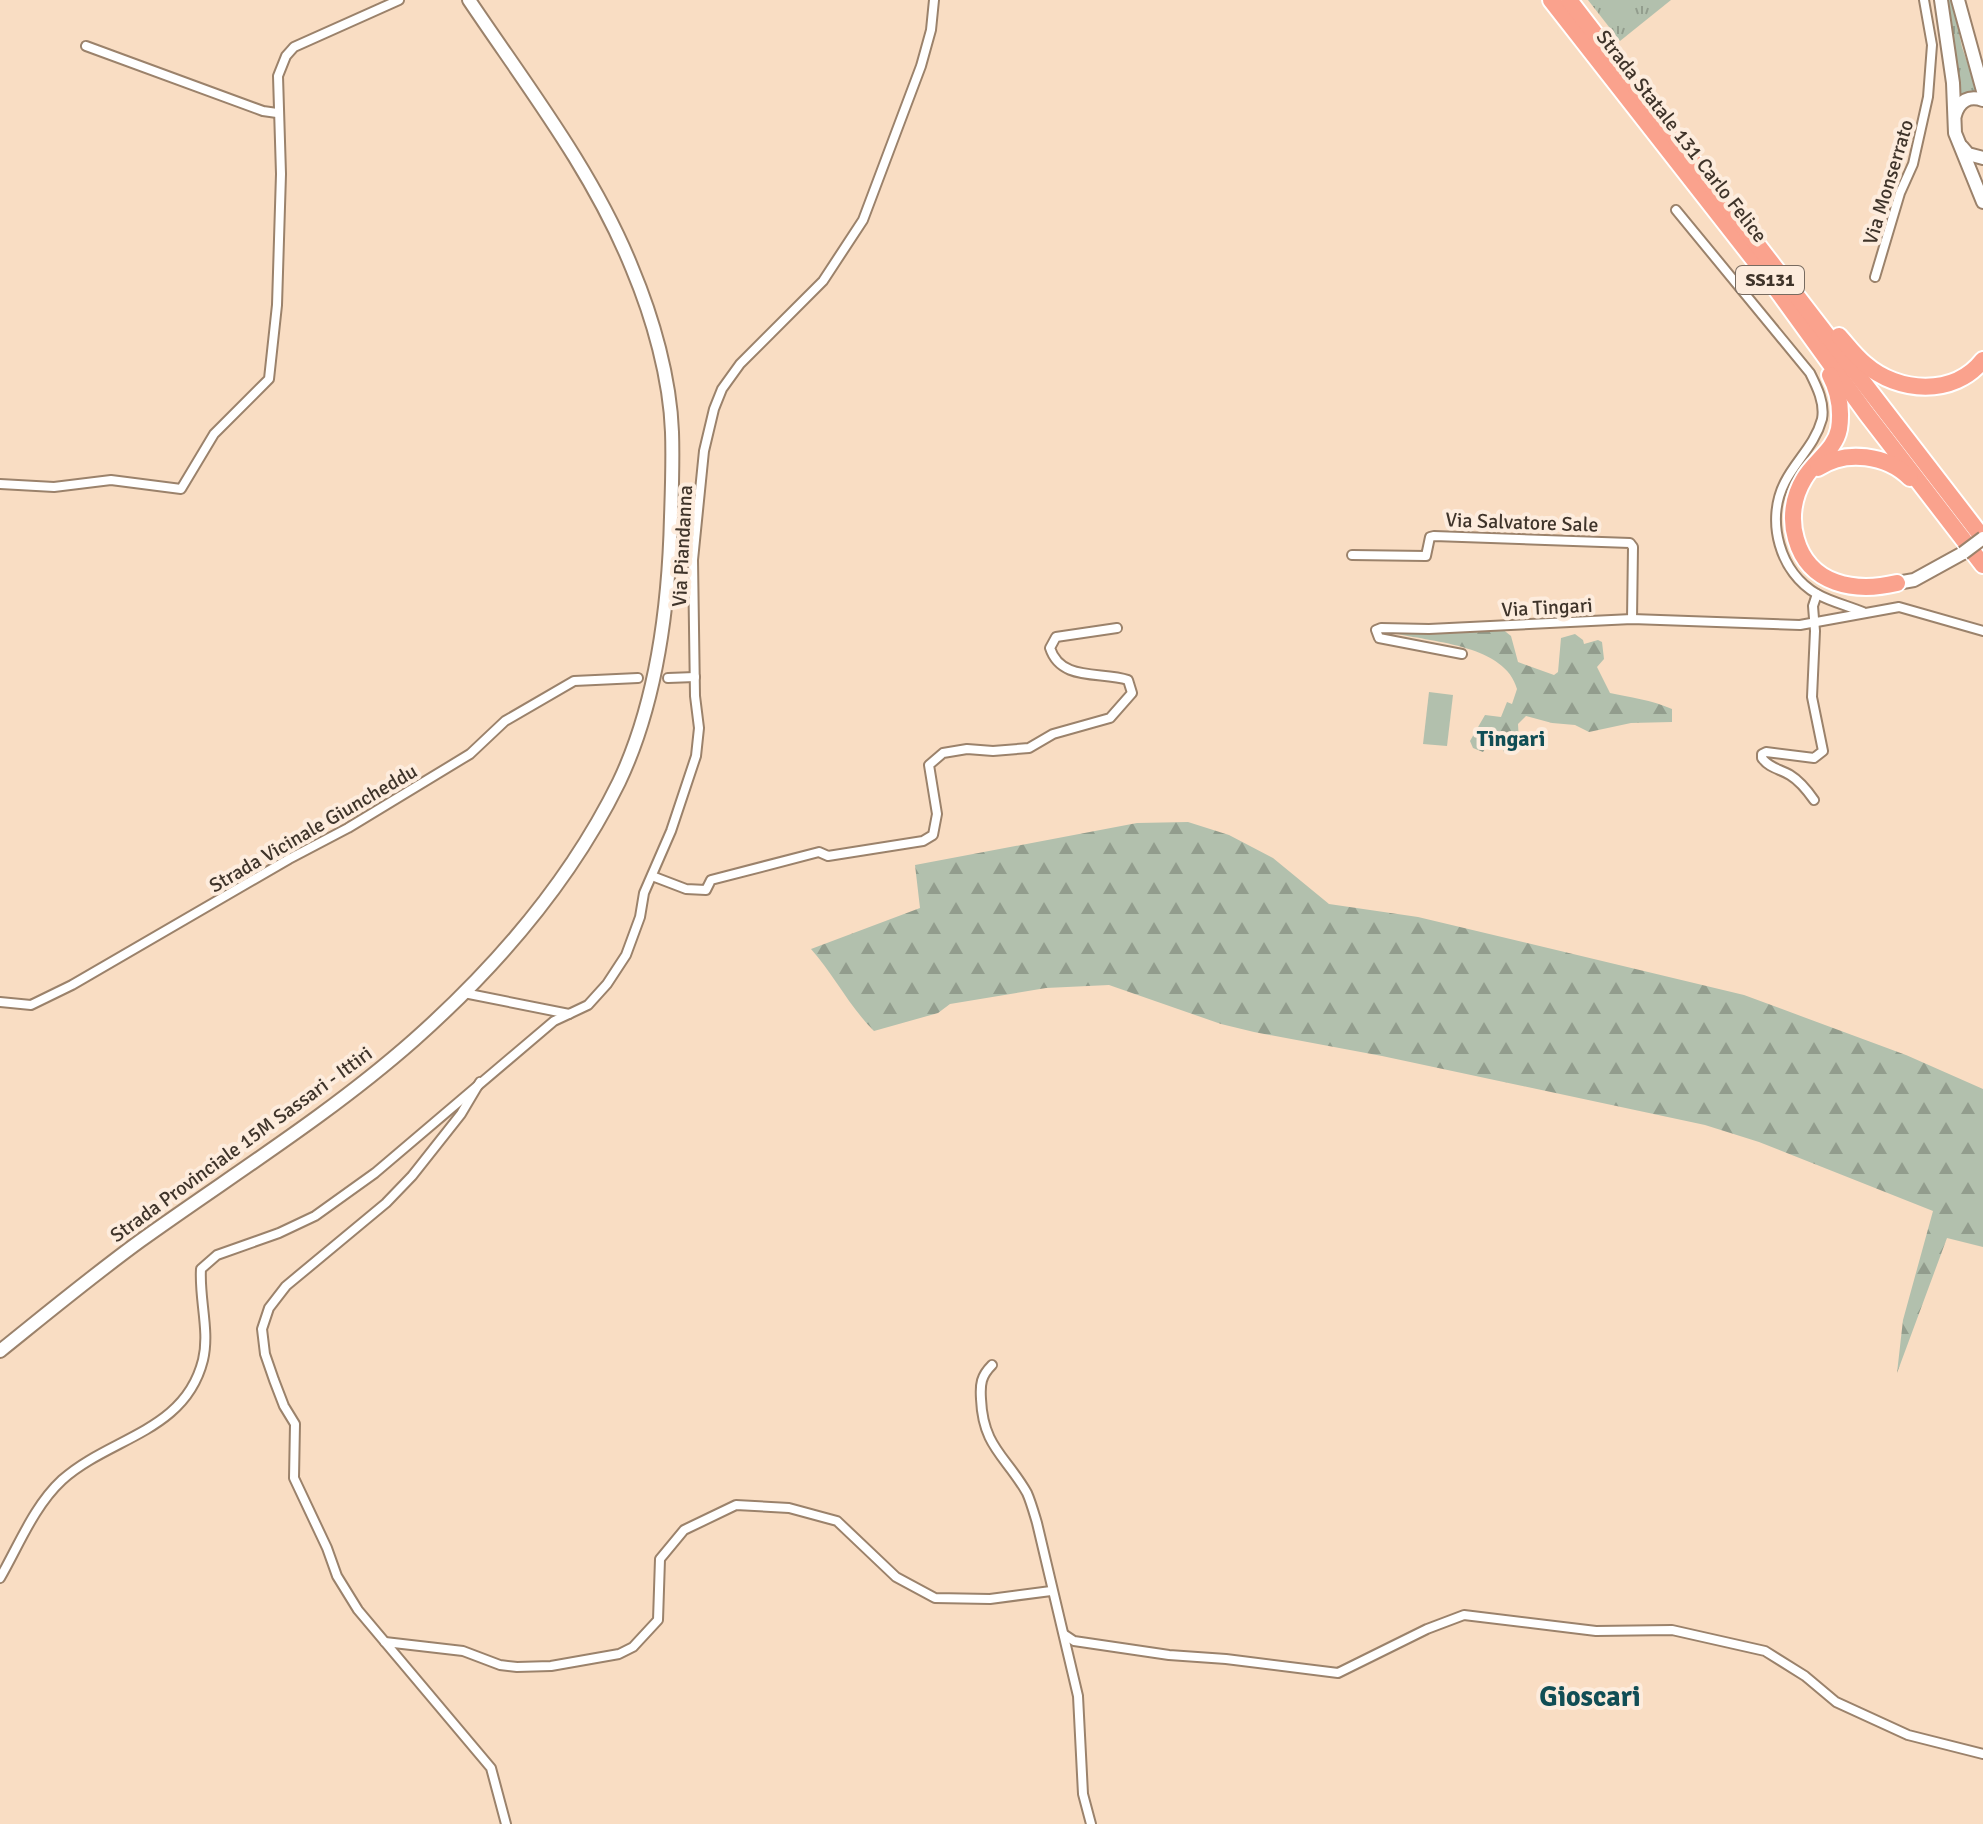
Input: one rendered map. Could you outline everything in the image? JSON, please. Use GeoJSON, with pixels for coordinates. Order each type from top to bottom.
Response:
{"type":"FeatureCollection","features":[{"type":"Feature","properties":{"kind":"highway","name":"Strada Statale 131 Carlo Felice"},"geometry":{"type":"LineString","coordinates":[[1551,0],[1769,279],[1983,565]]}},
{"type":"Feature","properties":{"kind":"highway","name":"Strada Statale 131 Carlo Felice"},"geometry":{"type":"LineString","coordinates":[[1569,0],[1983,538]]}},
{"type":"Feature","properties":{"kind":"highway"},"geometry":{"type":"LineString","coordinates":[[1763,252],[1866,365],[1894,381],[1925,388],[1957,382],[1983,360]]}},
{"type":"Feature","properties":{"kind":"highway"},"geometry":{"type":"LineString","coordinates":[[1769,279],[1831,376],[1839,394],[1839,431],[1832,446],[1804,478],[1796,498],[1791,523],[1799,551],[1815,572],[1844,586],[1879,588],[1897,583]]}},
{"type":"Feature","properties":{"kind":"highway"},"geometry":{"type":"LineString","coordinates":[[1804,478],[1829,460],[1853,456],[1879,459],[1901,469],[1937,504]]}},
{"type":"Feature","properties":{"kind":"main road","name":"Strada Provinciale 15M Sassari - Ittiri"},"geometry":{"type":"LineString","coordinates":[[0,1351],[136,1244],[348,1094],[413,1041],[500,954],[547,898],[593,829],[619,781],[634,743],[652,680],[669,584],[672,431],[667,389],[633,270],[616,233],[568,148],[469,0]]}},
{"type":"Feature","properties":{"kind":"main road"},"geometry":{"type":"LineString","coordinates":[[1941,0],[1955,133],[1983,202]]}},
{"type":"Feature","properties":{"kind":"main road"},"geometry":{"type":"LineString","coordinates":[[1958,0],[1983,91]]}},
{"type":"Feature","properties":{"kind":"main road"},"geometry":{"type":"LineString","coordinates":[[1955,115],[1957,107],[1971,97],[1983,100]]}},
{"type":"Feature","properties":{"kind":"main road"},"geometry":{"type":"LineString","coordinates":[[1960,145],[1968,154],[1983,158]]}},
{"type":"Feature","properties":{"kind":"main road"},"geometry":{"type":"LineString","coordinates":[[1897,583],[1914,580],[1963,553],[1983,538]]}},
{"type":"Feature","properties":{"kind":"street"},"geometry":{"type":"LineString","coordinates":[[0,484],[54,487],[111,480],[181,489],[214,434],[269,379],[277,305],[281,174],[278,76],[286,56],[294,47],[399,0]]}},
{"type":"Feature","properties":{"kind":"street","name":"Via Piandanna"},"geometry":{"type":"LineString","coordinates":[[0,1578],[43,1502],[63,1480],[96,1455],[150,1429],[173,1412],[190,1390],[203,1360],[205,1342],[201,1269],[217,1255],[279,1233],[315,1216],[375,1173],[554,1021],[588,1005],[607,984],[626,955],[640,917],[644,893],[696,756],[699,728],[693,560],[704,451],[714,409],[722,389],[740,364],[823,281],[863,220],[921,66],[931,30],[934,0]]}},
{"type":"Feature","properties":{"kind":"street","name":"Via Monserrato"},"geometry":{"type":"LineString","coordinates":[[1875,277],[1900,193],[1913,164],[1928,97],[1932,45],[1924,0]]}},
{"type":"Feature","properties":{"kind":"street"},"geometry":{"type":"LineString","coordinates":[[86,46],[263,111],[277,113]]}},
{"type":"Feature","properties":{"kind":"street"},"geometry":{"type":"LineString","coordinates":[[1676,210],[1810,373],[1821,395],[1822,417],[1810,448],[1785,481],[1776,516],[1778,538],[1787,566],[1817,594],[1813,606],[1812,697],[1823,751],[1814,758],[1762,754],[1766,764],[1790,775],[1804,786],[1814,800]]}},
{"type":"Feature","properties":{"kind":"street","name":"Via Salvatore Sale"},"geometry":{"type":"LineString","coordinates":[[1352,555],[1426,556],[1430,537],[1434,536],[1630,543],[1633,547],[1632,619]]}},
{"type":"Feature","properties":{"kind":"street"},"geometry":{"type":"LineString","coordinates":[[1897,583],[1899,607],[1983,631]]}},
{"type":"Feature","properties":{"kind":"street","name":"Via Tingari"},"geometry":{"type":"LineString","coordinates":[[1817,594],[1863,612]]}},
{"type":"Feature","properties":{"kind":"street","name":"Via Tingari"},"geometry":{"type":"LineString","coordinates":[[1462,654],[1379,638],[1376,630],[1632,619],[1814,624],[1899,607]]}},
{"type":"Feature","properties":{"kind":"street"},"geometry":{"type":"LineString","coordinates":[[652,876],[686,889],[706,890],[711,880],[819,852],[828,856],[923,841],[933,835],[937,814],[929,765],[943,753],[967,749],[993,751],[1029,748],[1053,734],[1110,718],[1123,706],[1132,693],[1128,680],[1068,670],[1054,659],[1050,648],[1056,637],[1117,628]]}},
{"type":"Feature","properties":{"kind":"street"},"geometry":{"type":"LineString","coordinates":[[668,678],[695,677]]}},
{"type":"Feature","properties":{"kind":"street","name":"Strada Vicinale Giuncheddu"},"geometry":{"type":"LineString","coordinates":[[0,1002],[31,1005],[72,985],[470,754],[505,721],[574,681],[638,678]]}},
{"type":"Feature","properties":{"kind":"street"},"geometry":{"type":"LineString","coordinates":[[463,993],[569,1014]]}},
{"type":"Feature","properties":{"kind":"street"},"geometry":{"type":"LineString","coordinates":[[480,1082],[461,1114],[412,1176],[386,1203],[286,1286],[269,1308],[262,1329],[270,1367],[284,1406],[295,1424],[294,1478],[337,1576],[358,1610],[491,1768],[506,1824]]}},
{"type":"Feature","properties":{"kind":"street"},"geometry":{"type":"LineString","coordinates":[[992,1365],[983,1374],[980,1384],[981,1416],[987,1436],[1028,1497],[1051,1576],[1051,1591],[1065,1635],[1078,1696],[1083,1794],[1091,1824]]}},
{"type":"Feature","properties":{"kind":"street"},"geometry":{"type":"LineString","coordinates":[[385,1641],[463,1651],[500,1665],[517,1667],[551,1666],[619,1654],[633,1647],[658,1620],[660,1559],[684,1530],[736,1505],[789,1508],[837,1521],[896,1577],[935,1598],[990,1599],[1051,1591]]}},
{"type":"Feature","properties":{"kind":"street"},"geometry":{"type":"LineString","coordinates":[[1065,1635],[1074,1641],[1169,1655],[1338,1673],[1427,1629],[1464,1615],[1596,1631],[1672,1630],[1765,1651],[1805,1676],[1836,1702],[1908,1735],[1983,1754]]}},
{"type":"Feature","properties":{"kind":"green space"},"geometry":{"type":"Polygon","coordinates":[[[1588,0],[1671,0],[1620,41],[1588,0]]]}},
{"type":"Feature","properties":{"kind":"green space"},"geometry":{"type":"Polygon","coordinates":[[[1948,0],[1952,0],[1962,47],[1978,94],[1960,99],[1948,0]]]}},
{"type":"Feature","properties":{"kind":"green space"},"geometry":{"type":"Polygon","coordinates":[[[1501,628],[1511,636],[1518,662],[1554,675],[1558,672],[1561,638],[1575,634],[1584,644],[1598,640],[1602,642],[1604,659],[1597,667],[1610,693],[1672,709],[1672,722],[1631,723],[1589,732],[1575,725],[1526,716],[1518,724],[1519,742],[1514,754],[1504,752],[1497,737],[1493,737],[1483,752],[1473,748],[1470,741],[1485,715],[1501,717],[1507,702],[1512,704],[1517,689],[1510,675],[1499,663],[1467,648],[1398,634],[1501,628]]]}},
{"type":"Feature","properties":{"kind":"green space"},"geometry":{"type":"Polygon","coordinates":[[[1429,692],[1453,695],[1447,746],[1423,744],[1429,692]]]}},
{"type":"Feature","properties":{"kind":"green space"},"geometry":{"type":"Polygon","coordinates":[[[1188,822],[1229,835],[1273,858],[1329,904],[1418,917],[1744,995],[1906,1055],[1983,1089],[1983,1247],[1947,1238],[1897,1373],[1903,1320],[1933,1211],[1759,1142],[1705,1125],[1254,1032],[1221,1024],[1109,985],[1046,988],[950,1004],[938,1013],[874,1031],[811,949],[920,908],[915,865],[1137,823],[1188,822]]]}},
{"type":"Feature","properties":{"kind":"district","name":"Tingari"},"geometry":{"type":"Point","coordinates":[1511,738]}},
{"type":"Feature","properties":{"kind":"district","name":"Gioscari"},"geometry":{"type":"Point","coordinates":[1590,1696]}}]}
